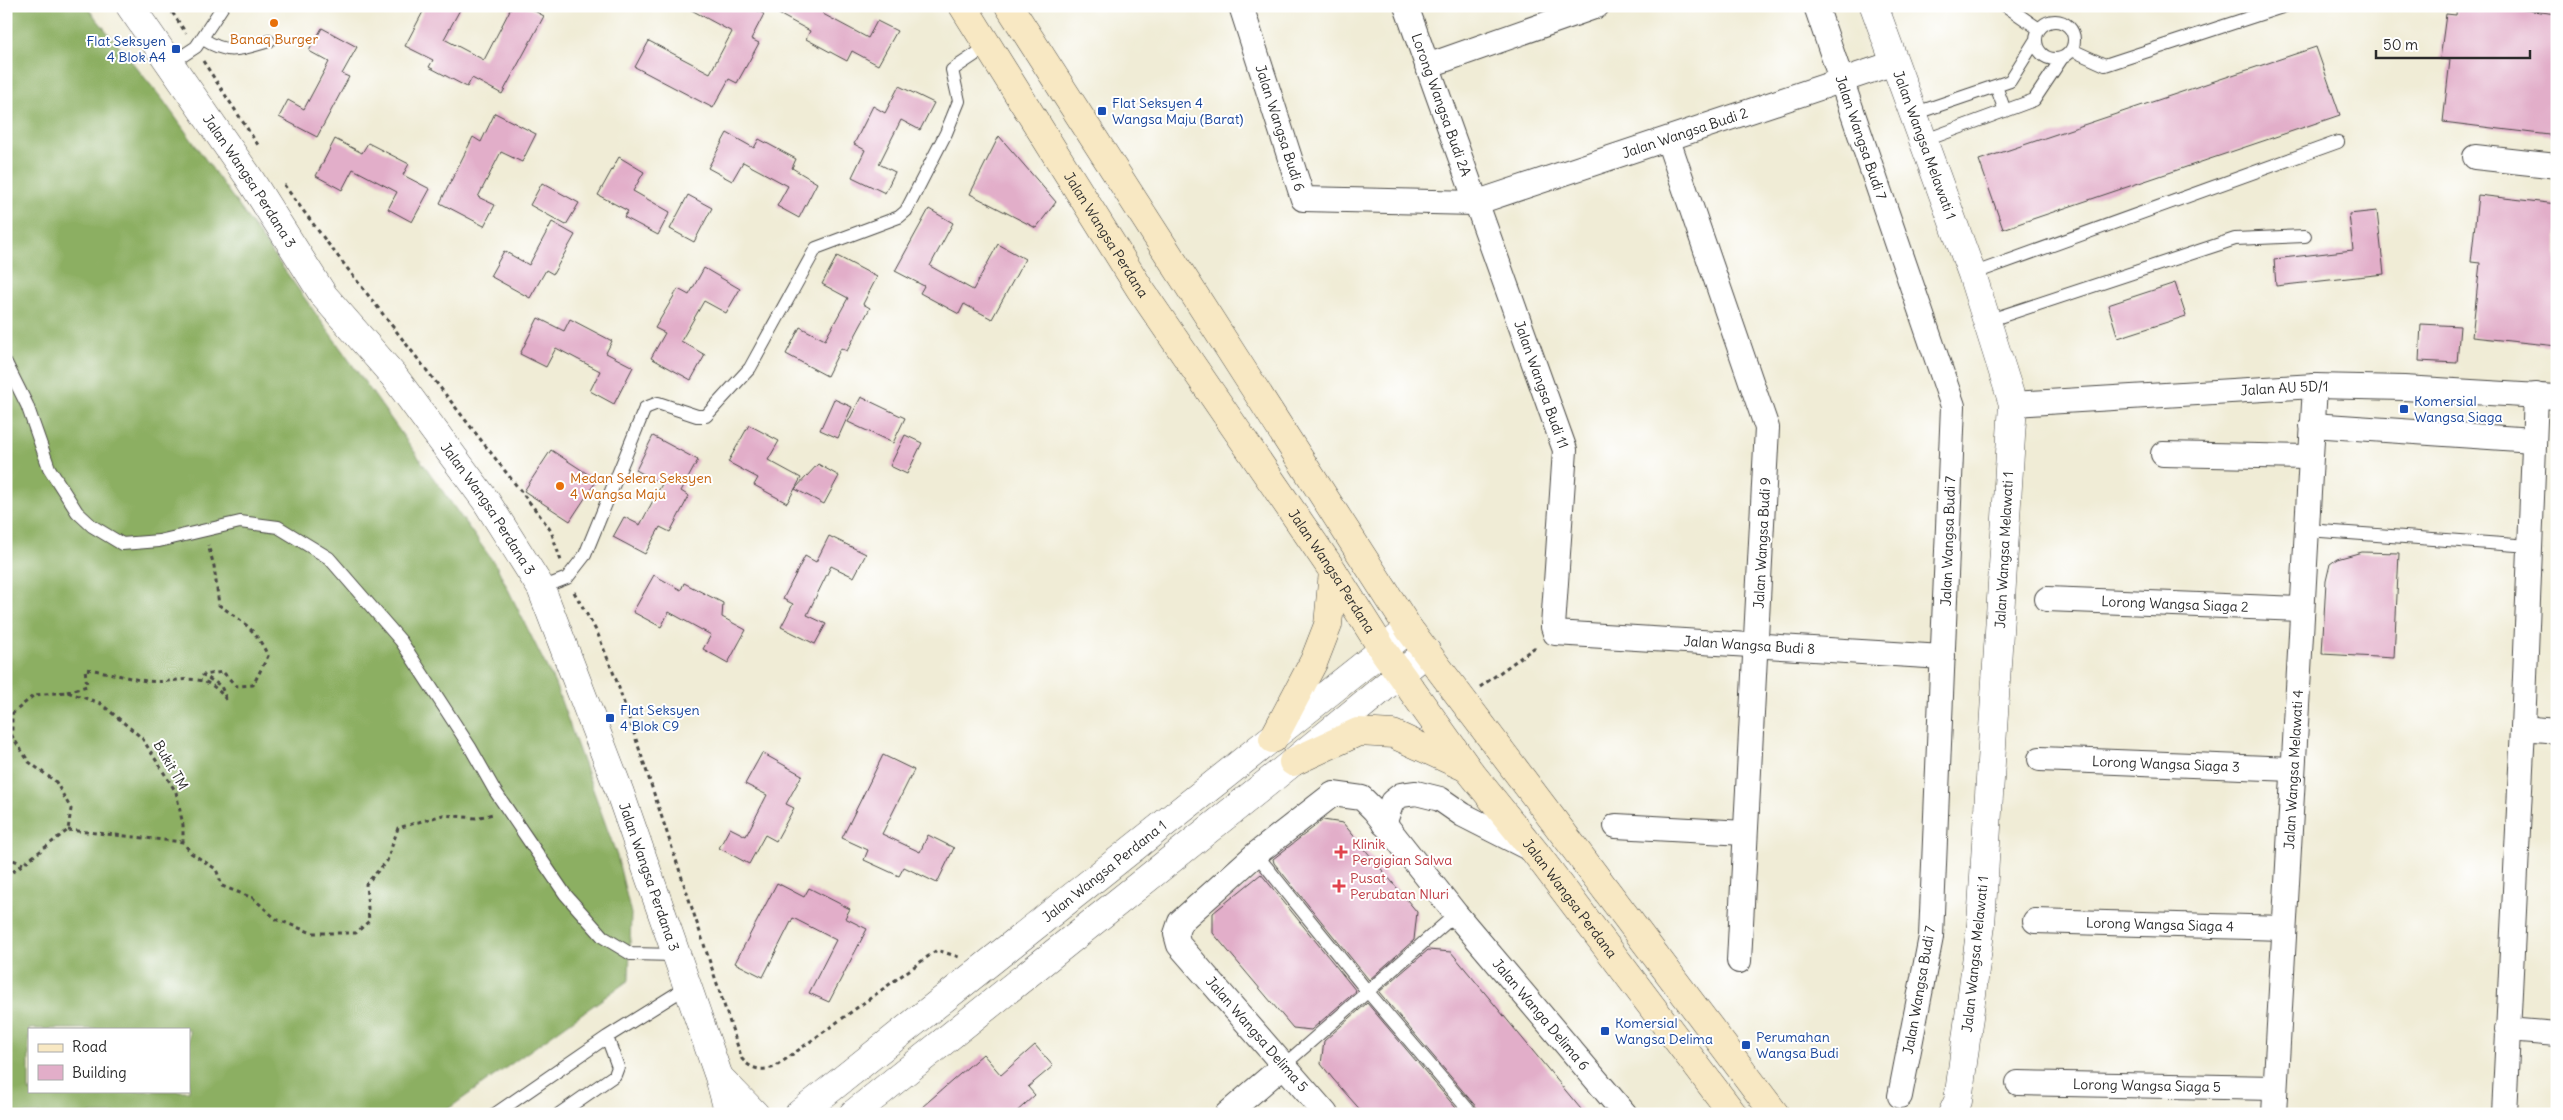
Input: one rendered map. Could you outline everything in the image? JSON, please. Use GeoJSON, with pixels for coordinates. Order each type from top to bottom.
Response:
{"type":"FeatureCollection","features":[{"type":"Feature","properties":{"kind":"main road","name":"Jalan Wangsa Perdana"},"geometry":{"type":"LineString","coordinates":[[962,6],[1140,290],[1333,571],[1383,650],[1468,769],[1535,852],[1732,1114]]}},
{"type":"Feature","properties":{"kind":"main road"},"geometry":{"type":"LineString","coordinates":[[1009,6],[1409,629],[1427,652],[1475,691],[1775,1114]]}},
{"type":"Feature","properties":{"kind":"main road"},"geometry":{"type":"LineString","coordinates":[[1273,739],[1314,661],[1328,625],[1333,571]]}},
{"type":"Feature","properties":{"kind":"main road"},"geometry":{"type":"LineString","coordinates":[[1293,762],[1358,732],[1393,734],[1468,769]]}},
{"type":"Feature","properties":{"kind":"street","name":"Jalan Wangsa Perdana 3"},"geometry":{"type":"LineString","coordinates":[[130,6],[248,176],[324,296],[393,374],[486,501],[541,588],[620,794],[687,987],[724,1101],[755,1114]]}},
{"type":"Feature","properties":{"kind":"street","name":"Jalan Wangsa Budi 6"},"geometry":{"type":"LineString","coordinates":[[1241,6],[1303,199],[1475,203]]}},
{"type":"Feature","properties":{"kind":"street","name":"Lorong Wangsa Budi 2A"},"geometry":{"type":"LineString","coordinates":[[1406,6],[1475,203]]}},
{"type":"Feature","properties":{"kind":"street"},"geometry":{"type":"LineString","coordinates":[[1427,66],[1597,6]]}},
{"type":"Feature","properties":{"kind":"street","name":"Jalan Wangsa Budi 7"},"geometry":{"type":"LineString","coordinates":[[1816,6],[1953,406],[1931,937],[1900,1096]]}},
{"type":"Feature","properties":{"kind":"street","name":"Jalan Wangsa Melawati 1"},"geometry":{"type":"LineString","coordinates":[[1874,6],[1894,63],[1917,104],[1923,141],[1972,274],[2013,404],[1981,925],[1958,1101],[1952,1114]]}},
{"type":"Feature","properties":{"kind":"street","name":"Jalan Wangsa Budi 2"},"geometry":{"type":"LineString","coordinates":[[1475,203],[1894,63]]}},
{"type":"Feature","properties":{"kind":"street","name":"Jalan Wangsa Budi 9"},"geometry":{"type":"LineString","coordinates":[[1668,140],[1767,428],[1745,833],[1740,962]]}},
{"type":"Feature","properties":{"kind":"street"},"geometry":{"type":"LineString","coordinates":[[2474,157],[2557,166]]}},
{"type":"Feature","properties":{"kind":"street","name":"Jalan Wangsa Budi 11"},"geometry":{"type":"LineString","coordinates":[[1475,203],[1565,450],[1553,627],[1555,633]]}},
{"type":"Feature","properties":{"kind":"street","name":"Jalan AU 5D/1"},"geometry":{"type":"LineString","coordinates":[[2013,404],[2315,386],[2546,396]]}},
{"type":"Feature","properties":{"kind":"street","name":"Jalan Wangsa Melawati 4"},"geometry":{"type":"LineString","coordinates":[[2274,1114],[2315,386]]}},
{"type":"Feature","properties":{"kind":"street"},"geometry":{"type":"LineString","coordinates":[[2504,1114],[2523,728],[2533,440],[2546,396]]}},
{"type":"Feature","properties":{"kind":"street"},"geometry":{"type":"LineString","coordinates":[[2312,425],[2533,440]]}},
{"type":"Feature","properties":{"kind":"street"},"geometry":{"type":"LineString","coordinates":[[2163,454],[2310,457]]}},
{"type":"Feature","properties":{"kind":"street","name":"Lorong Wangsa Siaga 2"},"geometry":{"type":"LineString","coordinates":[[2047,599],[2302,609]]}},
{"type":"Feature","properties":{"kind":"street","name":"Jalan Wangsa Perdana 1"},"geometry":{"type":"LineString","coordinates":[[799,1114],[1409,629]]}},
{"type":"Feature","properties":{"kind":"street","name":"Jalan Wangsa Budi 8"},"geometry":{"type":"LineString","coordinates":[[1555,633],[1756,647],[1943,657]]}},
{"type":"Feature","properties":{"kind":"street"},"geometry":{"type":"LineString","coordinates":[[853,1114],[1293,762],[1427,652]]}},
{"type":"Feature","properties":{"kind":"street"},"geometry":{"type":"LineString","coordinates":[[2523,728],[2557,731]]}},
{"type":"Feature","properties":{"kind":"street","name":"Lorong Wangsa Siaga 3"},"geometry":{"type":"LineString","coordinates":[[2040,759],[2293,769]]}},
{"type":"Feature","properties":{"kind":"street"},"geometry":{"type":"LineString","coordinates":[[1384,824],[1392,802],[1401,795],[1416,793],[1440,799],[1463,815],[1535,852]]}},
{"type":"Feature","properties":{"kind":"street","name":"Jalan Wanga Delima 6"},"geometry":{"type":"LineString","coordinates":[[1256,854],[1333,794],[1362,798],[1456,914],[1625,1114]]}},
{"type":"Feature","properties":{"kind":"street"},"geometry":{"type":"LineString","coordinates":[[1616,826],[1745,833]]}},
{"type":"Feature","properties":{"kind":"street","name":"Jalan Wangsa Delima 5"},"geometry":{"type":"LineString","coordinates":[[1256,854],[1180,922],[1176,934],[1179,945],[1326,1114]]}},
{"type":"Feature","properties":{"kind":"street","name":"Lorong Wangsa Siaga 4"},"geometry":{"type":"LineString","coordinates":[[2035,921],[2284,928]]}},
{"type":"Feature","properties":{"kind":"street"},"geometry":{"type":"LineString","coordinates":[[2507,1030],[2557,1034]]}},
{"type":"Feature","properties":{"kind":"street"},"geometry":{"type":"LineString","coordinates":[[1226,1114],[1284,1064]]}},
{"type":"Feature","properties":{"kind":"street","name":"Lorong Wangsa Siaga 5"},"geometry":{"type":"LineString","coordinates":[[2018,1083],[2275,1088]]}},
{"type":"Feature","properties":{"kind":"lane"},"geometry":{"type":"LineString","coordinates":[[170,64],[196,47],[223,6]]}},
{"type":"Feature","properties":{"kind":"lane"},"geometry":{"type":"LineString","coordinates":[[2006,6],[2037,35]]}},
{"type":"Feature","properties":{"kind":"lane"},"geometry":{"type":"LineString","coordinates":[[2037,35],[2036,47],[2044,57],[2056,60],[2067,54],[2105,65],[2285,6]]}},
{"type":"Feature","properties":{"kind":"lane"},"geometry":{"type":"LineString","coordinates":[[1917,104],[2010,81],[2037,35],[2049,21],[2063,22],[2068,26],[2074,37],[2067,54],[2034,100],[1923,141]]}},
{"type":"Feature","properties":{"kind":"lane"},"geometry":{"type":"LineString","coordinates":[[203,39],[216,47],[230,51],[269,41]]}},
{"type":"Feature","properties":{"kind":"lane"},"geometry":{"type":"LineString","coordinates":[[541,588],[567,578],[585,555],[645,408],[658,403],[697,416],[706,416],[750,368],[816,248],[899,217],[906,211],[946,133],[959,101],[952,70],[988,46]]}},
{"type":"Feature","properties":{"kind":"lane"},"geometry":{"type":"LineString","coordinates":[[1996,86],[2005,111]]}},
{"type":"Feature","properties":{"kind":"lane"},"geometry":{"type":"LineString","coordinates":[[1972,274],[2338,142]]}},
{"type":"Feature","properties":{"kind":"lane"},"geometry":{"type":"LineString","coordinates":[[1987,321],[2235,239],[2305,236]]}},
{"type":"Feature","properties":{"kind":"lane"},"geometry":{"type":"LineString","coordinates":[[6,363],[28,405],[49,468],[76,512],[92,526],[122,544],[159,542],[240,522],[278,527],[329,558],[401,641],[470,746],[495,791],[565,894],[603,937],[631,954],[676,955]]}},
{"type":"Feature","properties":{"kind":"lane"},"geometry":{"type":"LineString","coordinates":[[2306,530],[2530,546]]}},
{"type":"Feature","properties":{"kind":"lane"},"geometry":{"type":"LineString","coordinates":[[1256,854],[1368,992],[1472,1114]]}},
{"type":"Feature","properties":{"kind":"lane"},"geometry":{"type":"LineString","coordinates":[[1284,1064],[1456,914]]}},
{"type":"Feature","properties":{"kind":"lane"},"geometry":{"type":"LineString","coordinates":[[496,1114],[607,1037],[687,987]]}},
{"type":"Feature","properties":{"kind":"lane"},"geometry":{"type":"LineString","coordinates":[[558,1114],[615,1076],[618,1067],[607,1037]]}},
{"type":"Feature","properties":{"kind":"path","name":"Bukit TM"},"geometry":{"type":"LineString","coordinates":[[68,830],[71,809],[56,782],[29,762],[12,736],[12,714],[34,695],[67,692],[87,686],[85,669],[104,671],[146,681],[181,679],[203,681],[218,687],[227,701],[221,686],[204,675],[223,672],[236,686],[253,686],[268,656],[259,637],[248,625],[219,605],[214,566],[208,548],[208,533],[219,527]]}},
{"type":"Feature","properties":{"kind":"path"},"geometry":{"type":"LineString","coordinates":[[1475,691],[1555,633]]}},
{"type":"Feature","properties":{"kind":"path","name":"Bukit TM"},"geometry":{"type":"LineString","coordinates":[[67,692],[100,703],[142,738],[176,792],[183,825],[183,842]]}},
{"type":"Feature","properties":{"kind":"path"},"geometry":{"type":"LineString","coordinates":[[6,877],[68,830],[183,842],[191,853],[216,869],[222,886],[253,898],[276,919],[312,933],[356,934],[369,921],[366,884],[387,861],[398,828],[444,815],[476,818],[508,810]]}},
{"type":"Feature","properties":{"kind":"path"},"geometry":{"type":"LineString","coordinates":[[6,857],[23,864]]}},
{"type":"Feature","properties":{"kind":"green space"},"geometry":{"type":"Polygon","coordinates":[[[6,6],[86,6],[163,100],[497,567],[555,684],[617,856],[631,914],[629,980],[441,1114],[6,1114],[6,6]]]}},
{"type":"Feature","properties":{"kind":"building"},"geometry":{"type":"Polygon","coordinates":[[[426,6],[462,6],[444,39],[484,60],[512,6],[525,6],[544,16],[502,94],[472,78],[467,87],[429,67],[433,60],[405,46],[426,6]]]}},
{"type":"Feature","properties":{"kind":"building"},"geometry":{"type":"Polygon","coordinates":[[[684,6],[749,6],[764,14],[751,39],[759,43],[737,83],[729,79],[713,108],[635,67],[649,41],[710,73],[732,32],[684,6]]]}},
{"type":"Feature","properties":{"kind":"building"},"geometry":{"type":"Polygon","coordinates":[[[764,6],[827,6],[823,14],[868,38],[877,21],[897,31],[878,65],[852,51],[847,61],[806,39],[810,31],[764,6]]]}},
{"type":"Feature","properties":{"kind":"building"},"geometry":{"type":"Polygon","coordinates":[[[2457,6],[2493,6],[2557,14],[2557,136],[2443,122],[2450,60],[2440,59],[2446,14],[2456,15],[2457,6]]]}},
{"type":"Feature","properties":{"kind":"building"},"geometry":{"type":"Polygon","coordinates":[[[322,28],[357,47],[342,74],[349,77],[317,137],[279,117],[288,100],[304,109],[329,62],[309,51],[322,28]]]}},
{"type":"Feature","properties":{"kind":"building"},"geometry":{"type":"Polygon","coordinates":[[[2316,47],[2340,115],[2003,229],[1979,160],[2316,47]]]}},
{"type":"Feature","properties":{"kind":"building"},"geometry":{"type":"Polygon","coordinates":[[[899,86],[934,103],[920,130],[901,120],[879,164],[895,172],[885,193],[852,177],[865,150],[854,144],[873,106],[885,113],[899,86]]]}},
{"type":"Feature","properties":{"kind":"building"},"geometry":{"type":"Polygon","coordinates":[[[495,113],[536,134],[522,162],[501,152],[478,197],[495,205],[484,226],[440,203],[473,137],[481,142],[495,113]]]}},
{"type":"Feature","properties":{"kind":"building"},"geometry":{"type":"Polygon","coordinates":[[[727,133],[754,148],[759,139],[796,159],[792,168],[817,183],[799,218],[777,206],[788,186],[743,162],[732,181],[708,168],[727,133]]]}},
{"type":"Feature","properties":{"kind":"building"},"geometry":{"type":"Polygon","coordinates":[[[999,136],[1056,202],[1036,228],[970,194],[999,136]]]}},
{"type":"Feature","properties":{"kind":"building"},"geometry":{"type":"Polygon","coordinates":[[[335,139],[362,153],[368,143],[409,164],[403,175],[430,189],[412,222],[388,209],[397,192],[353,169],[342,190],[316,176],[335,139]]]}},
{"type":"Feature","properties":{"kind":"building"},"geometry":{"type":"Polygon","coordinates":[[[619,157],[644,172],[633,191],[670,212],[658,235],[624,217],[628,211],[598,195],[619,157]]]}},
{"type":"Feature","properties":{"kind":"building"},"geometry":{"type":"Polygon","coordinates":[[[542,183],[579,203],[566,225],[530,205],[542,183]]]}},
{"type":"Feature","properties":{"kind":"building"},"geometry":{"type":"Polygon","coordinates":[[[688,195],[712,208],[694,242],[670,229],[688,195]]]}},
{"type":"Feature","properties":{"kind":"building"},"geometry":{"type":"Polygon","coordinates":[[[2478,195],[2557,204],[2557,346],[2472,337],[2480,263],[2471,262],[2478,195]]]}},
{"type":"Feature","properties":{"kind":"building"},"geometry":{"type":"Polygon","coordinates":[[[929,209],[953,223],[930,266],[973,290],[998,244],[1025,259],[992,319],[964,304],[959,314],[920,293],[924,286],[895,271],[929,209]]]}},
{"type":"Feature","properties":{"kind":"building"},"geometry":{"type":"Polygon","coordinates":[[[2377,211],[2384,274],[2276,286],[2274,259],[2353,250],[2349,214],[2377,211]]]}},
{"type":"Feature","properties":{"kind":"building"},"geometry":{"type":"Polygon","coordinates":[[[552,222],[575,235],[553,274],[546,270],[530,298],[490,276],[504,251],[529,265],[552,222]]]}},
{"type":"Feature","properties":{"kind":"building"},"geometry":{"type":"Polygon","coordinates":[[[837,256],[877,277],[863,304],[870,308],[847,351],[841,348],[827,376],[786,354],[800,327],[825,340],[848,298],[822,284],[837,256]]]}},
{"type":"Feature","properties":{"kind":"building"},"geometry":{"type":"Polygon","coordinates":[[[704,268],[740,289],[726,313],[704,301],[681,341],[705,355],[691,380],[651,358],[665,333],[655,328],[678,289],[689,295],[704,268]]]}},
{"type":"Feature","properties":{"kind":"building"},"geometry":{"type":"Polygon","coordinates":[[[2175,283],[2186,316],[2118,338],[2108,305],[2175,283]]]}},
{"type":"Feature","properties":{"kind":"building"},"geometry":{"type":"Polygon","coordinates":[[[538,318],[564,331],[570,319],[612,341],[606,353],[633,367],[614,404],[590,391],[600,371],[556,348],[546,367],[520,354],[538,318]]]}},
{"type":"Feature","properties":{"kind":"building"},"geometry":{"type":"Polygon","coordinates":[[[2421,324],[2460,326],[2457,363],[2419,361],[2421,324]]]}},
{"type":"Feature","properties":{"kind":"building"},"geometry":{"type":"Polygon","coordinates":[[[861,397],[905,418],[893,443],[848,422],[861,397]]]}},
{"type":"Feature","properties":{"kind":"building"},"geometry":{"type":"Polygon","coordinates":[[[834,399],[852,407],[838,438],[820,430],[834,399]]]}},
{"type":"Feature","properties":{"kind":"building"},"geometry":{"type":"Polygon","coordinates":[[[749,425],[779,441],[768,460],[801,478],[787,503],[754,485],[758,478],[728,462],[749,425]]]}},
{"type":"Feature","properties":{"kind":"building"},"geometry":{"type":"Polygon","coordinates":[[[905,435],[922,443],[907,474],[890,466],[905,435]]]}},
{"type":"Feature","properties":{"kind":"building"},"geometry":{"type":"Polygon","coordinates":[[[653,436],[698,460],[681,491],[689,496],[670,532],[660,527],[645,554],[613,537],[624,517],[640,525],[662,484],[636,470],[653,436]]]}},
{"type":"Feature","properties":{"kind":"building","name":"Medan Selera Seksyen 4 Wangsa Maju"},"geometry":{"type":"Polygon","coordinates":[[[551,450],[597,480],[570,521],[524,491],[551,450]]]}},
{"type":"Feature","properties":{"kind":"building"},"geometry":{"type":"Polygon","coordinates":[[[818,464],[839,476],[824,504],[795,489],[818,464]]]}},
{"type":"Feature","properties":{"kind":"building"},"geometry":{"type":"Polygon","coordinates":[[[829,536],[866,554],[854,577],[831,566],[807,615],[826,624],[815,644],[781,627],[793,604],[783,599],[805,556],[816,562],[829,536]]]}},
{"type":"Feature","properties":{"kind":"building"},"geometry":{"type":"Polygon","coordinates":[[[2362,552],[2399,553],[2394,658],[2322,654],[2326,581],[2330,564],[2337,559],[2362,552]]]}},
{"type":"Feature","properties":{"kind":"building"},"geometry":{"type":"Polygon","coordinates":[[[654,575],[681,590],[684,583],[723,603],[722,617],[746,630],[728,663],[703,649],[711,635],[669,612],[661,627],[633,612],[654,575]]]}},
{"type":"Feature","properties":{"kind":"building"},"geometry":{"type":"Polygon","coordinates":[[[762,753],[802,775],[786,804],[794,808],[776,841],[765,835],[749,864],[719,848],[730,828],[746,836],[767,795],[745,784],[762,753]]]}},
{"type":"Feature","properties":{"kind":"building"},"geometry":{"type":"Polygon","coordinates":[[[883,755],[914,770],[882,834],[920,852],[928,835],[954,848],[937,883],[904,867],[899,876],[864,860],[868,850],[842,838],[883,755]]]}},
{"type":"Feature","properties":{"kind":"building"},"geometry":{"type":"Polygon","coordinates":[[[1323,820],[1343,823],[1417,912],[1414,940],[1369,980],[1274,863],[1273,859],[1323,820]]]}},
{"type":"Feature","properties":{"kind":"building"},"geometry":{"type":"Polygon","coordinates":[[[1261,874],[1356,991],[1311,1030],[1293,1028],[1213,933],[1213,913],[1261,874]]]}},
{"type":"Feature","properties":{"kind":"building"},"geometry":{"type":"Polygon","coordinates":[[[777,883],[804,897],[809,888],[850,909],[845,918],[867,929],[829,1002],[809,993],[836,940],[793,918],[763,977],[735,963],[777,883]]]}},
{"type":"Feature","properties":{"kind":"building"},"geometry":{"type":"Polygon","coordinates":[[[1428,950],[1451,952],[1585,1114],[1480,1114],[1478,1109],[1379,992],[1428,950]]]}},
{"type":"Feature","properties":{"kind":"building"},"geometry":{"type":"Polygon","coordinates":[[[1367,1003],[1461,1114],[1364,1114],[1333,1079],[1321,1064],[1324,1041],[1367,1003]]]}},
{"type":"Feature","properties":{"kind":"building"},"geometry":{"type":"Polygon","coordinates":[[[1035,1045],[1053,1066],[1028,1087],[1035,1095],[1014,1114],[914,1114],[983,1054],[1001,1075],[1035,1045]]]}},
{"type":"Feature","properties":{"kind":"place","name":"Banaq Burger"},"geometry":{"type":"Point","coordinates":[274,23]}},
{"type":"Feature","properties":{"kind":"place","name":"Flat Seksyen 4 Blok A4"},"geometry":{"type":"Point","coordinates":[176,49]}},
{"type":"Feature","properties":{"kind":"place","name":"Flat Seksyen 4 Wangsa Maju (Barat)"},"geometry":{"type":"Point","coordinates":[1102,111]}},
{"type":"Feature","properties":{"kind":"place","name":"Komersial Wangsa Siaga"},"geometry":{"type":"Point","coordinates":[2404,409]}},
{"type":"Feature","properties":{"kind":"place","name":"Medan Selera Seksyen 4 Wangsa Maju"},"geometry":{"type":"Point","coordinates":[560,486]}},
{"type":"Feature","properties":{"kind":"place","name":"Flat Seksyen 4 Blok C9"},"geometry":{"type":"Point","coordinates":[610,718]}},
{"type":"Feature","properties":{"kind":"place","name":"Klinik Pergigian Salwa"},"geometry":{"type":"Point","coordinates":[1341,852]}},
{"type":"Feature","properties":{"kind":"place","name":"Pusat Perubatan Nluri"},"geometry":{"type":"Point","coordinates":[1339,886]}},
{"type":"Feature","properties":{"kind":"place","name":"Komersial Wangsa Delima"},"geometry":{"type":"Point","coordinates":[1605,1031]}},
{"type":"Feature","properties":{"kind":"place","name":"Perumahan Wangsa Budi"},"geometry":{"type":"Point","coordinates":[1746,1045]}}]}
